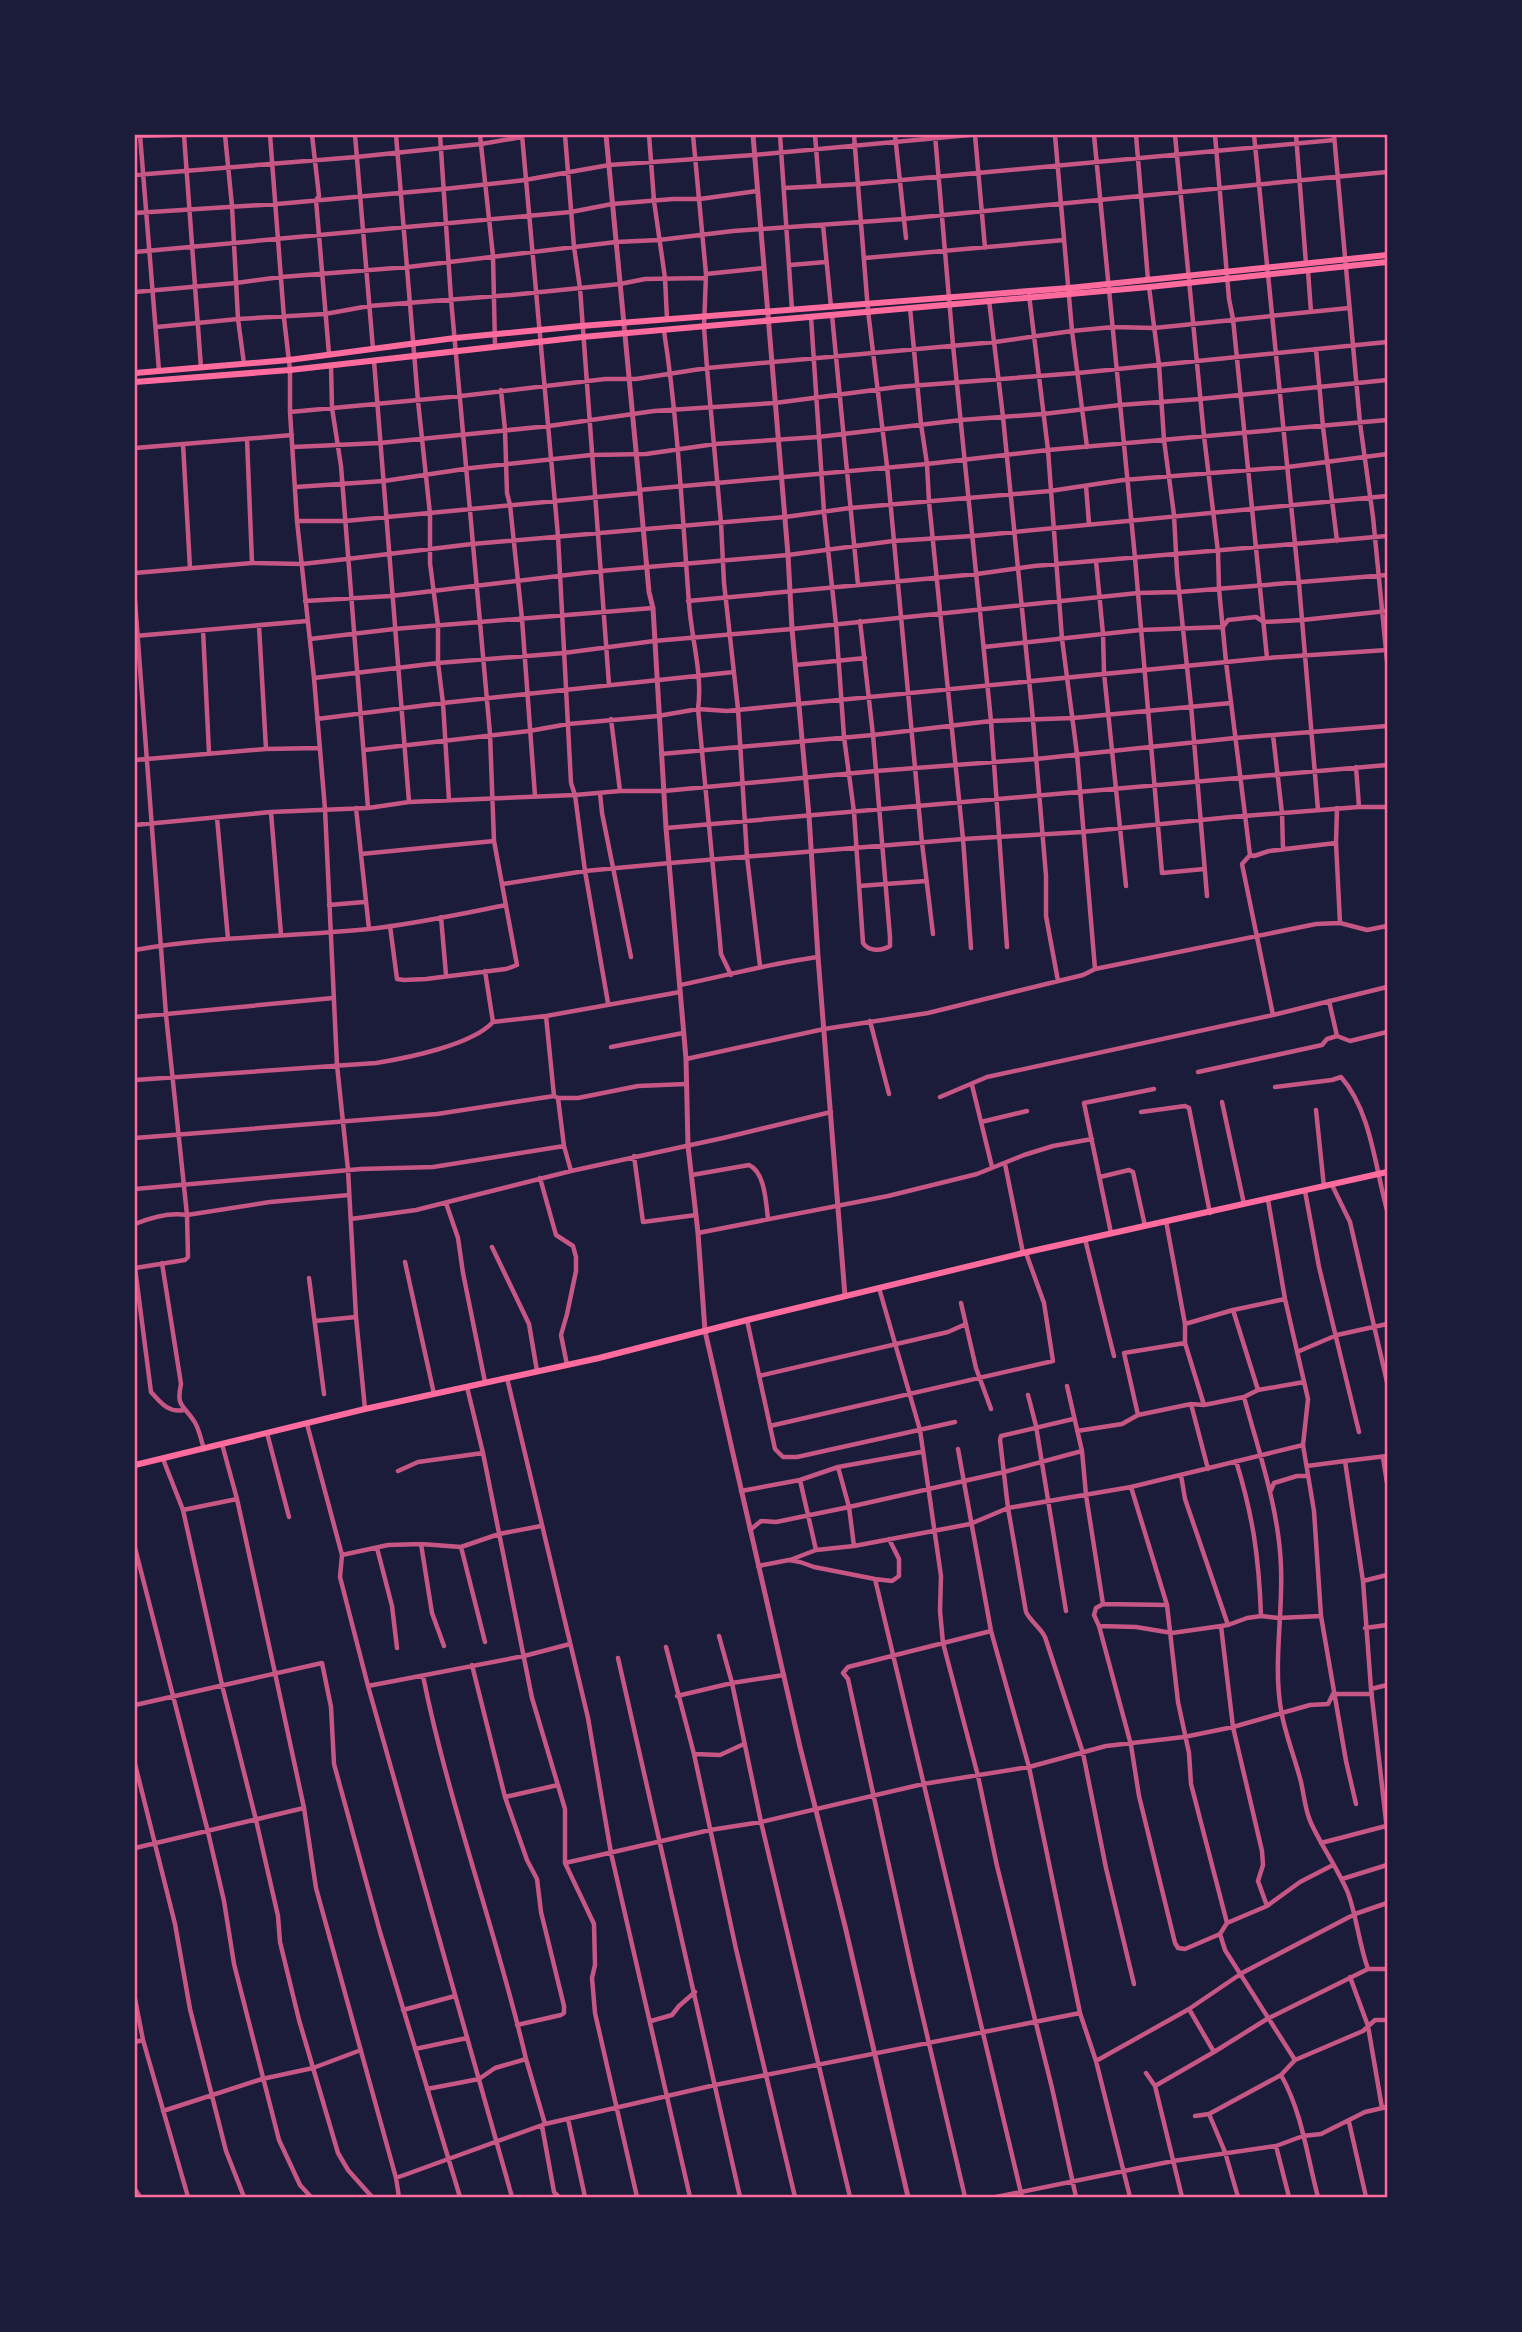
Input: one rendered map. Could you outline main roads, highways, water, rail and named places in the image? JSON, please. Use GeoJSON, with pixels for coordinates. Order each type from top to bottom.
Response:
{"type":"FeatureCollection","features":[{"type":"Feature","properties":{"kind":"main road"},"geometry":{"type":"LineString","coordinates":[[1345,264],[1387,255]]}},
{"type":"Feature","properties":{"kind":"main road"},"geometry":{"type":"LineString","coordinates":[[135,382],[290,370],[582,337],[769,322],[950,300],[1345,264],[1387,263]]}},
{"type":"Feature","properties":{"kind":"main road"},"geometry":{"type":"LineString","coordinates":[[135,373],[289,360],[455,338],[582,326],[831,307],[909,307],[950,300],[989,300],[1029,294]]}},
{"type":"Feature","properties":{"kind":"main road"},"geometry":{"type":"LineString","coordinates":[[135,1465],[365,1409],[567,1365],[1024,1253],[1387,1172]]}}]}
